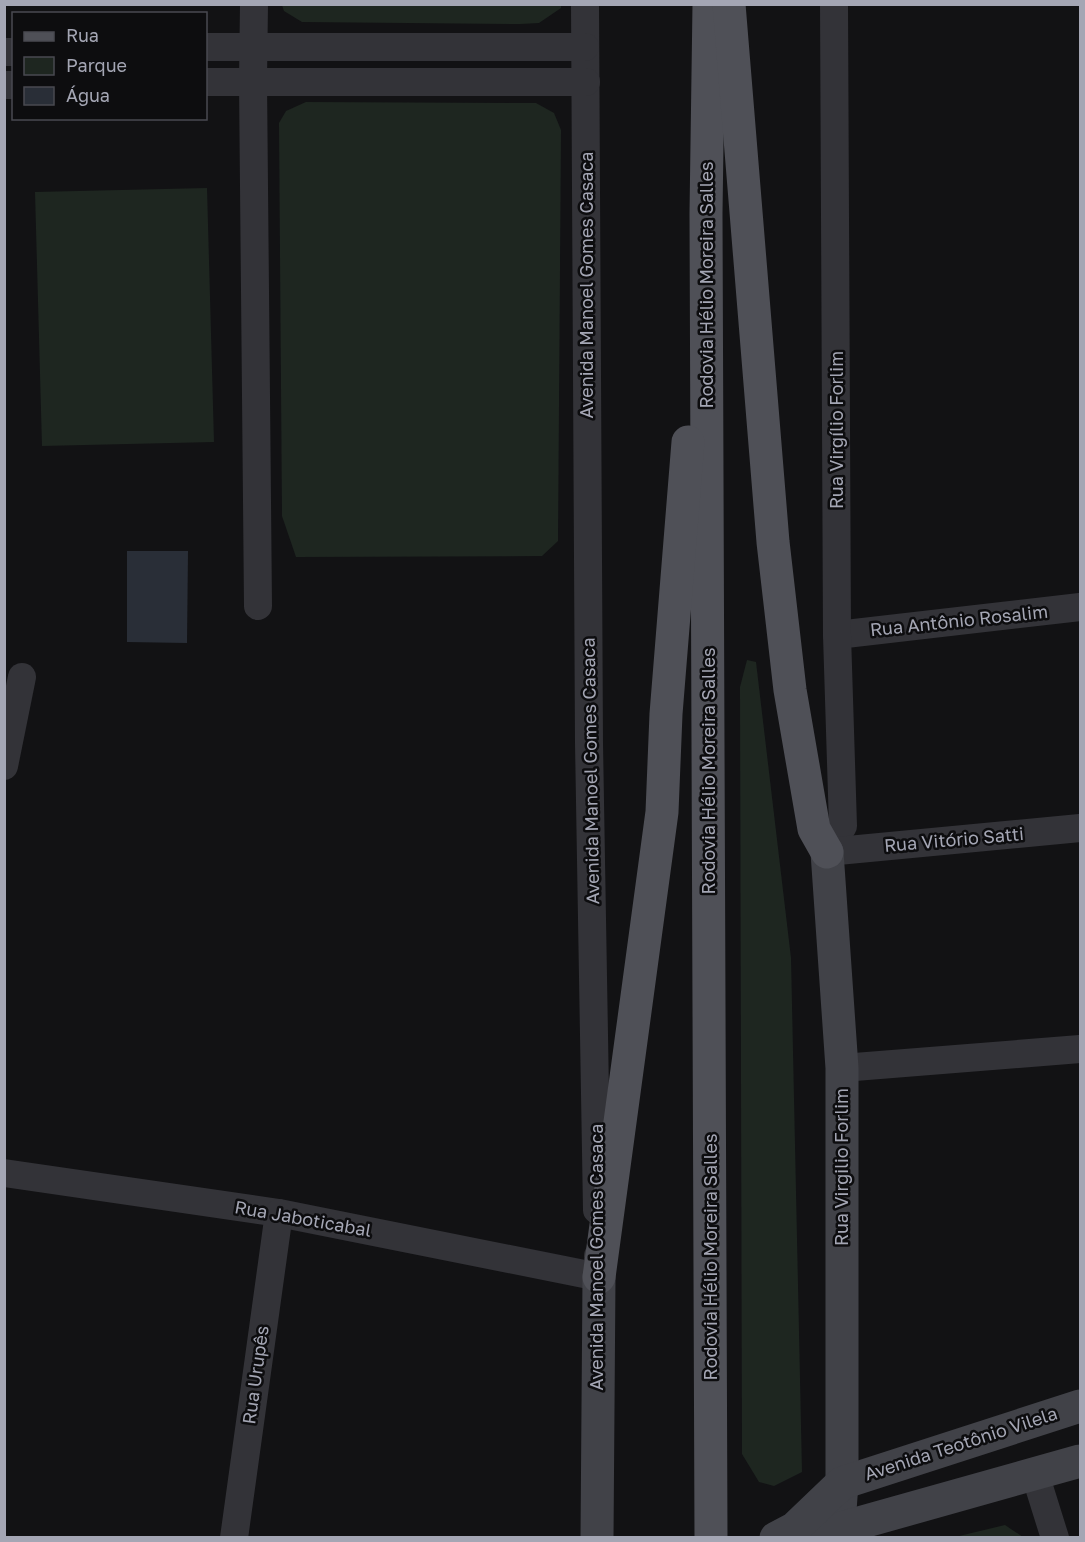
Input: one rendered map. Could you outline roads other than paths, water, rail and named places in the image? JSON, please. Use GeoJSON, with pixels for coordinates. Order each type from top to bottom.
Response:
{"type":"FeatureCollection","features":[{"type":"Feature","properties":{"kind":"main road","name":"Rodovia Hélio Moreira Salles"},"geometry":{"type":"LineString","coordinates":[[709,4],[706,213],[711,1538]]}},
{"type":"Feature","properties":{"kind":"main road"},"geometry":{"type":"LineString","coordinates":[[729,4],[778,588],[790,690],[814,829],[827,852]]}},
{"type":"Feature","properties":{"kind":"main road"},"geometry":{"type":"LineString","coordinates":[[599,1277],[662,812],[666,714],[706,213]]}},
{"type":"Feature","properties":{"kind":"main road","name":"Rua Virgilio Forlim"},"geometry":{"type":"LineString","coordinates":[[827,852],[842,1068],[842,1483],[838,1533]]}},
{"type":"Feature","properties":{"kind":"main road","name":"Avenida Manoel Gomes Casaca"},"geometry":{"type":"LineString","coordinates":[[597,1538],[599,1277]]}},
{"type":"Feature","properties":{"kind":"main road","name":"Avenida Teotônio Vilela"},"geometry":{"type":"LineString","coordinates":[[842,1483],[1080,1406]]}},
{"type":"Feature","properties":{"kind":"main road"},"geometry":{"type":"LineString","coordinates":[[785,1533],[838,1533],[1080,1461]]}},
{"type":"Feature","properties":{"kind":"main road"},"geometry":{"type":"LineString","coordinates":[[785,1533],[842,1483]]}},
{"type":"Feature","properties":{"kind":"street"},"geometry":{"type":"LineString","coordinates":[[254,4],[258,606]]}},
{"type":"Feature","properties":{"kind":"street","name":"Avenida Manoel Gomes Casaca"},"geometry":{"type":"LineString","coordinates":[[585,4],[589,743],[599,1277]]}},
{"type":"Feature","properties":{"kind":"street","name":"Rua Virgílio Forlim"},"geometry":{"type":"LineString","coordinates":[[827,852],[843,826],[837,635],[834,4]]}},
{"type":"Feature","properties":{"kind":"street"},"geometry":{"type":"LineString","coordinates":[[207,47],[585,47]]}},
{"type":"Feature","properties":{"kind":"street"},"geometry":{"type":"LineString","coordinates":[[207,82],[586,82]]}},
{"type":"Feature","properties":{"kind":"street","name":"Rua Antônio Rosalim"},"geometry":{"type":"LineString","coordinates":[[837,635],[1080,607]]}},
{"type":"Feature","properties":{"kind":"street"},"geometry":{"type":"LineString","coordinates":[[4,766],[22,677]]}},
{"type":"Feature","properties":{"kind":"street","name":"Rua Vitório Satti"},"geometry":{"type":"LineString","coordinates":[[827,852],[1080,828]]}},
{"type":"Feature","properties":{"kind":"street"},"geometry":{"type":"LineString","coordinates":[[842,1068],[1080,1049]]}},
{"type":"Feature","properties":{"kind":"street","name":"Rua Jaboticabal"},"geometry":{"type":"LineString","coordinates":[[4,1173],[279,1213],[599,1277]]}},
{"type":"Feature","properties":{"kind":"street","name":"Rua Urupês"},"geometry":{"type":"LineString","coordinates":[[234,1538],[279,1213]]}},
{"type":"Feature","properties":{"kind":"street"},"geometry":{"type":"LineString","coordinates":[[1035,1474],[1055,1538]]}},
{"type":"Feature","properties":{"kind":"water"},"geometry":{"type":"Polygon","coordinates":[[[127,551],[188,551],[187,643],[127,642],[127,551]]]}}]}
